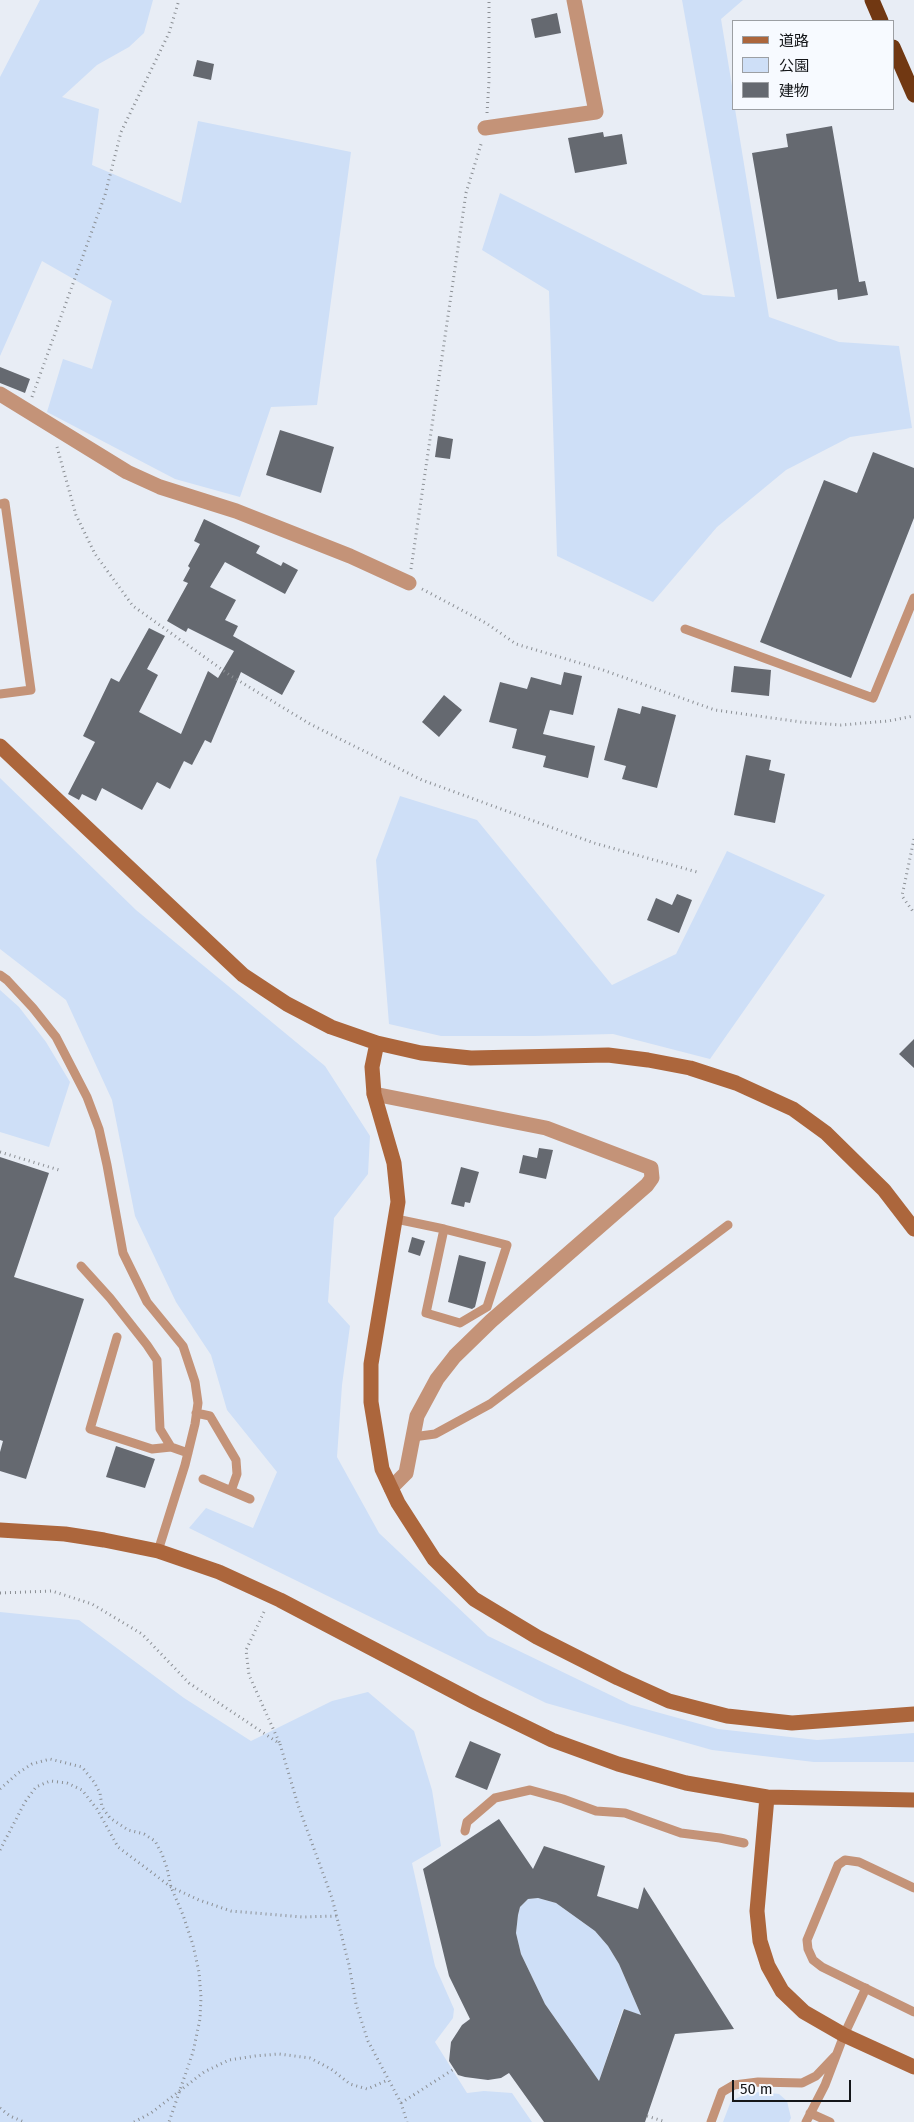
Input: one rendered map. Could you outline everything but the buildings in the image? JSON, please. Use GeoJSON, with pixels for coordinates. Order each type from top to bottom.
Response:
{"type":"FeatureCollection","features":[{"type":"Feature","properties":{"kind":"highway"},"geometry":{"type":"LineString","coordinates":[[872,0],[881,20]]}},
{"type":"Feature","properties":{"kind":"highway"},"geometry":{"type":"LineString","coordinates":[[894,49],[914,95]]}},
{"type":"Feature","properties":{"kind":"street"},"geometry":{"type":"LineString","coordinates":[[486,128],[596,112],[574,0]]}},
{"type":"Feature","properties":{"kind":"street"},"geometry":{"type":"LineString","coordinates":[[0,394],[127,472],[160,488],[236,511],[350,556],[409,583]]}},
{"type":"Feature","properties":{"kind":"street"},"geometry":{"type":"LineString","coordinates":[[0,746],[243,975],[287,1004],[331,1027],[377,1043],[421,1053],[471,1058],[608,1055],[690,1068],[736,1083],[793,1109],[826,1133],[884,1190],[914,1229]]}},
{"type":"Feature","properties":{"kind":"street"},"geometry":{"type":"LineString","coordinates":[[377,1043],[372,1067],[374,1094],[394,1163],[398,1202],[371,1364],[371,1402],[382,1470],[398,1503],[434,1559],[474,1599],[537,1638],[670,1701],[727,1716],[792,1723],[914,1714]]}},
{"type":"Feature","properties":{"kind":"street"},"geometry":{"type":"LineString","coordinates":[[374,1094],[546,1128],[651,1168],[652,1178],[647,1185],[491,1321],[454,1356],[438,1378],[417,1416],[406,1473],[391,1488]]}},
{"type":"Feature","properties":{"kind":"street"},"geometry":{"type":"LineString","coordinates":[[0,1530],[75,1536],[158,1551],[218,1572],[251,1586],[476,1703],[552,1740],[618,1764],[677,1781],[767,1797],[914,1800]]}},
{"type":"Feature","properties":{"kind":"street"},"geometry":{"type":"LineString","coordinates":[[767,1797],[757,1911],[760,1941],[768,1966],[782,1991],[804,2012],[844,2034],[914,2067]]}},
{"type":"Feature","properties":{"kind":"lane"},"geometry":{"type":"LineString","coordinates":[[0,504],[5,503],[31,690],[0,694]]}},
{"type":"Feature","properties":{"kind":"lane"},"geometry":{"type":"LineString","coordinates":[[685,629],[873,698],[914,598]]}},
{"type":"Feature","properties":{"kind":"lane"},"geometry":{"type":"LineString","coordinates":[[0,975],[33,1008],[56,1037],[87,1097],[99,1129],[123,1253],[147,1302],[183,1346],[195,1382],[198,1403],[188,1453],[158,1551]]}},
{"type":"Feature","properties":{"kind":"lane"},"geometry":{"type":"LineString","coordinates":[[396,1218],[444,1228],[506,1245],[487,1308],[460,1323],[426,1313],[444,1228]]}},
{"type":"Feature","properties":{"kind":"lane"},"geometry":{"type":"LineString","coordinates":[[413,1437],[434,1434],[490,1404],[728,1225]]}},
{"type":"Feature","properties":{"kind":"lane"},"geometry":{"type":"LineString","coordinates":[[81,1266],[110,1298],[147,1345],[156,1360],[160,1429],[170,1447]]}},
{"type":"Feature","properties":{"kind":"lane"},"geometry":{"type":"LineString","coordinates":[[117,1336],[90,1429],[152,1449],[170,1447],[188,1453]]}},
{"type":"Feature","properties":{"kind":"lane"},"geometry":{"type":"LineString","coordinates":[[196,1413],[210,1416],[236,1460],[237,1474],[231,1491]]}},
{"type":"Feature","properties":{"kind":"lane"},"geometry":{"type":"LineString","coordinates":[[203,1479],[250,1499]]}},
{"type":"Feature","properties":{"kind":"lane"},"geometry":{"type":"LineString","coordinates":[[465,1831],[467,1822],[495,1798],[530,1790],[563,1798],[596,1811],[625,1813],[681,1833],[744,1843]]}},
{"type":"Feature","properties":{"kind":"lane"},"geometry":{"type":"LineString","coordinates":[[914,1888],[859,1862],[845,1860],[838,1865],[807,1940],[808,1949],[813,1960],[822,1967],[914,2012]]}},
{"type":"Feature","properties":{"kind":"lane"},"geometry":{"type":"LineString","coordinates":[[806,2122],[866,1988]]}},
{"type":"Feature","properties":{"kind":"lane"},"geometry":{"type":"LineString","coordinates":[[711,2122],[722,2092],[734,2085],[758,2082],[802,2083],[816,2076],[835,2056]]}},
{"type":"Feature","properties":{"kind":"lane"},"geometry":{"type":"LineString","coordinates":[[810,2113],[830,2122]]}},
{"type":"Feature","properties":{"kind":"path"},"geometry":{"type":"LineString","coordinates":[[27,411],[106,195],[121,132],[169,33],[180,0]]}},
{"type":"Feature","properties":{"kind":"path"},"geometry":{"type":"LineString","coordinates":[[489,0],[490,81],[486,128],[466,193],[409,583],[486,623],[516,644],[603,670],[715,710],[801,722],[841,725],[888,721],[914,716]]}},
{"type":"Feature","properties":{"kind":"path"},"geometry":{"type":"LineString","coordinates":[[53,426],[59,458],[76,515],[95,554],[133,606],[231,676],[310,724],[422,780],[594,843],[697,872]]}},
{"type":"Feature","properties":{"kind":"path"},"geometry":{"type":"LineString","coordinates":[[914,839],[902,896],[914,913]]}},
{"type":"Feature","properties":{"kind":"path"},"geometry":{"type":"LineString","coordinates":[[0,1152],[59,1170]]}},
{"type":"Feature","properties":{"kind":"path"},"geometry":{"type":"LineString","coordinates":[[0,1589],[1,1593],[52,1591],[92,1604],[142,1634],[189,1683],[280,1744]]}},
{"type":"Feature","properties":{"kind":"path"},"geometry":{"type":"LineString","coordinates":[[264,1612],[246,1650],[249,1675],[280,1744],[298,1805],[332,1898],[349,1966],[356,2004],[368,2041],[401,2103],[408,2122]]}},
{"type":"Feature","properties":{"kind":"path"},"geometry":{"type":"LineString","coordinates":[[0,1789],[18,1773],[32,1764],[50,1759],[82,1766],[100,1793],[102,1807],[110,1818],[128,1830],[144,1834],[155,1842],[167,1868],[171,1887],[184,1915],[193,1945],[199,1972],[201,1997],[200,2019],[194,2052],[169,2122]]}},
{"type":"Feature","properties":{"kind":"path"},"geometry":{"type":"LineString","coordinates":[[0,1850],[25,1802],[36,1787],[50,1780],[67,1783],[82,1790],[96,1809],[118,1847],[171,1887],[199,1900],[231,1911],[302,1917],[337,1916]]}},
{"type":"Feature","properties":{"kind":"path"},"geometry":{"type":"LineString","coordinates":[[134,2122],[152,2113],[181,2088],[204,2072],[229,2060],[279,2054],[310,2058],[331,2069],[350,2084],[367,2089],[388,2080]]}},
{"type":"Feature","properties":{"kind":"path"},"geometry":{"type":"LineString","coordinates":[[401,2103],[454,2069]]}},
{"type":"Feature","properties":{"kind":"path"},"geometry":{"type":"LineString","coordinates":[[0,2108],[10,2116],[24,2122]]}},
{"type":"Feature","properties":{"kind":"path"},"geometry":{"type":"LineString","coordinates":[[647,2116],[666,2122]]}},
{"type":"Feature","properties":{"kind":"green space"},"geometry":{"type":"Polygon","coordinates":[[[40,0],[153,0],[144,33],[129,47],[97,65],[62,97],[99,109],[92,165],[181,203],[198,121],[351,152],[317,405],[271,407],[240,497],[175,479],[47,412],[63,359],[92,369],[112,301],[42,261],[0,356],[0,77],[40,0]]]}},
{"type":"Feature","properties":{"kind":"green space"},"geometry":{"type":"Polygon","coordinates":[[[682,0],[743,0],[721,19],[732,86],[732,110],[735,110],[769,317],[839,342],[899,346],[912,428],[850,437],[786,470],[717,527],[653,602],[557,556],[549,291],[482,250],[500,193],[703,295],[735,297],[682,0]]]}},
{"type":"Feature","properties":{"kind":"green space"},"geometry":{"type":"Polygon","coordinates":[[[0,778],[136,910],[325,1066],[370,1136],[368,1174],[334,1218],[328,1302],[350,1326],[342,1385],[337,1457],[379,1533],[488,1636],[631,1705],[718,1729],[817,1740],[914,1733],[914,1762],[814,1762],[712,1750],[546,1703],[189,1528],[206,1508],[253,1528],[277,1472],[227,1410],[211,1355],[176,1302],[135,1216],[112,1100],[66,1000],[0,949],[0,778]]]}},
{"type":"Feature","properties":{"kind":"green space"},"geometry":{"type":"Polygon","coordinates":[[[400,796],[477,820],[612,985],[676,954],[727,851],[825,895],[710,1059],[613,1034],[441,1036],[389,1024],[376,860],[400,796]]]}},
{"type":"Feature","properties":{"kind":"green space"},"geometry":{"type":"Polygon","coordinates":[[[0,990],[19,1007],[46,1042],[70,1082],[49,1147],[0,1132],[0,990]]]}},
{"type":"Feature","properties":{"kind":"green space"},"geometry":{"type":"Polygon","coordinates":[[[0,1612],[79,1620],[184,1698],[251,1741],[332,1701],[368,1692],[414,1731],[432,1790],[441,1846],[412,1863],[435,1966],[454,2009],[453,2018],[435,2042],[467,2093],[484,2091],[512,2093],[532,2122],[0,2122],[0,1612]]]}},
{"type":"Feature","properties":{"kind":"green space"},"geometry":{"type":"Polygon","coordinates":[[[538,1898],[556,1903],[595,1931],[608,1946],[619,1964],[641,2015],[623,2009],[599,2081],[545,2004],[521,1954],[516,1933],[520,1907],[528,1899],[538,1898]]]}},
{"type":"Feature","properties":{"kind":"green space"},"geometry":{"type":"Polygon","coordinates":[[[748,2093],[779,2094],[787,2101],[791,2118],[789,2122],[723,2122],[731,2101],[748,2093]]]}}]}
